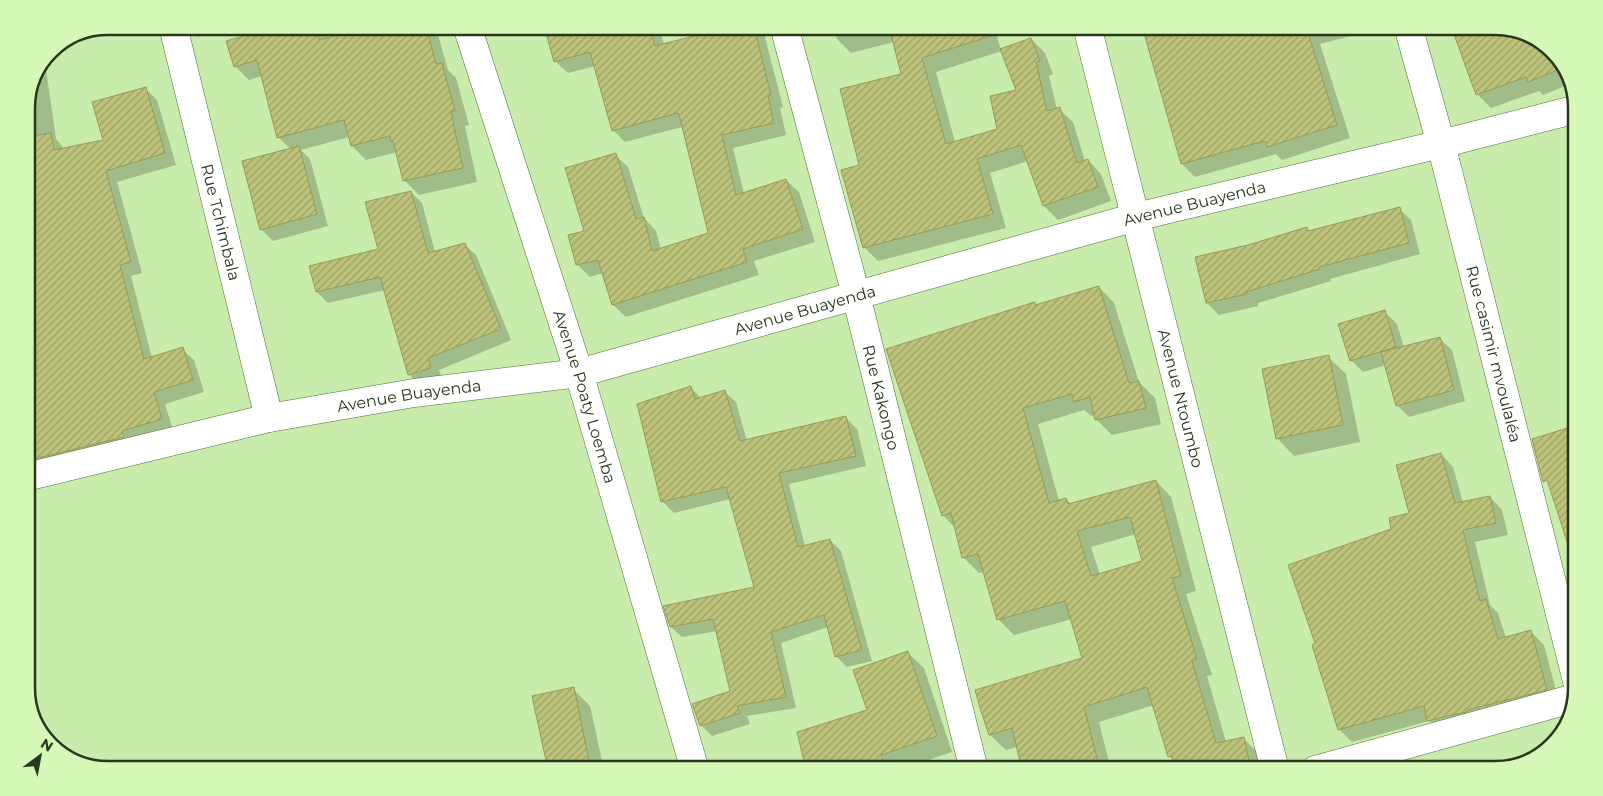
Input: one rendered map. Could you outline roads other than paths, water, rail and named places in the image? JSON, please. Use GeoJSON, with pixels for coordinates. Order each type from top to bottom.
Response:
{"type":"FeatureCollection","features":[{"type":"Feature","properties":{"kind":"street","name":"Rue Tchimbala"},"geometry":{"type":"LineString","coordinates":[[175,35],[269,418]]}},
{"type":"Feature","properties":{"kind":"street","name":"Avenue Poaty Loemba"},"geometry":{"type":"LineString","coordinates":[[470,35],[579,373],[693,761]]}},
{"type":"Feature","properties":{"kind":"street","name":"Rue Kakongo"},"geometry":{"type":"LineString","coordinates":[[786,35],[856,295],[972,761]]}},
{"type":"Feature","properties":{"kind":"street","name":"Avenue Ntoumbo"},"geometry":{"type":"LineString","coordinates":[[1089,35],[1274,761]]}},
{"type":"Feature","properties":{"kind":"street","name":"Rue casimir mvoulaléa"},"geometry":{"type":"LineString","coordinates":[[1411,35],[1442,144],[1568,645]]}},
{"type":"Feature","properties":{"kind":"street","name":"Avenue Buayenda"},"geometry":{"type":"LineString","coordinates":[[35,475],[269,418],[414,393],[579,373],[1136,217],[1442,144],[1568,111]]}},
{"type":"Feature","properties":{"kind":"street"},"geometry":{"type":"LineString","coordinates":[[1347,761],[1567,700]]}}]}
